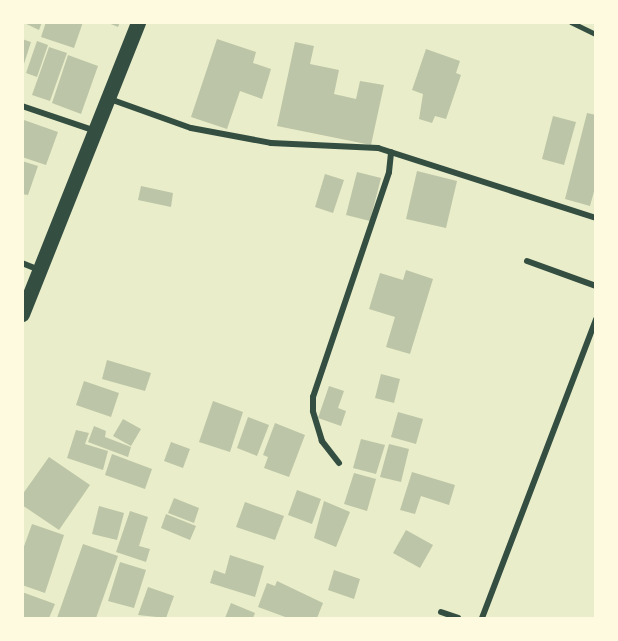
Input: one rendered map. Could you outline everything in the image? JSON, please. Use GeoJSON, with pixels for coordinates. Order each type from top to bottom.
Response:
{"type":"FeatureCollection","features":[{"type":"Feature","properties":{"kind":"main road"},"geometry":{"type":"LineString","coordinates":[[22,314],[138,22]]}},
{"type":"Feature","properties":{"kind":"street"},"geometry":{"type":"LineString","coordinates":[[107,98],[191,128],[272,143],[352,144],[391,152],[596,218]]}},
{"type":"Feature","properties":{"kind":"street"},"geometry":{"type":"LineString","coordinates":[[22,106],[94,131]]}},
{"type":"Feature","properties":{"kind":"street"},"geometry":{"type":"LineString","coordinates":[[339,463],[322,441],[313,411],[314,397],[389,172],[391,152]]}},
{"type":"Feature","properties":{"kind":"street"},"geometry":{"type":"LineString","coordinates":[[527,261],[596,286]]}},
{"type":"Feature","properties":{"kind":"street"},"geometry":{"type":"LineString","coordinates":[[22,263],[40,270]]}},
{"type":"Feature","properties":{"kind":"street"},"geometry":{"type":"LineString","coordinates":[[482,618],[596,319]]}},
{"type":"Feature","properties":{"kind":"street"},"geometry":{"type":"LineString","coordinates":[[441,612],[458,618]]}},
{"type":"Feature","properties":{"kind":"lane"},"geometry":{"type":"LineString","coordinates":[[571,22],[596,34]]}},
{"type":"Feature","properties":{"kind":"building"},"geometry":{"type":"Polygon","coordinates":[[[22,22],[42,22],[39,30],[22,22]]]}},
{"type":"Feature","properties":{"kind":"building"},"geometry":{"type":"Polygon","coordinates":[[[46,22],[83,22],[74,48],[41,37],[46,22]]]}},
{"type":"Feature","properties":{"kind":"building"},"geometry":{"type":"Polygon","coordinates":[[[106,22],[120,22],[118,27],[106,22]]]}},
{"type":"Feature","properties":{"kind":"building"},"geometry":{"type":"Polygon","coordinates":[[[22,39],[31,42],[23,67],[22,67],[22,39]]]}},
{"type":"Feature","properties":{"kind":"building"},"geometry":{"type":"Polygon","coordinates":[[[217,39],[256,52],[253,63],[271,69],[262,99],[240,91],[227,129],[191,117],[217,39]]]}},
{"type":"Feature","properties":{"kind":"building"},"geometry":{"type":"Polygon","coordinates":[[[37,41],[48,45],[37,77],[26,73],[37,41]]]}},
{"type":"Feature","properties":{"kind":"building"},"geometry":{"type":"Polygon","coordinates":[[[295,42],[314,46],[310,64],[339,70],[334,94],[356,99],[360,81],[384,85],[371,145],[277,126],[295,42]]]}},
{"type":"Feature","properties":{"kind":"building"},"geometry":{"type":"Polygon","coordinates":[[[49,47],[67,53],[50,101],[32,95],[49,47]]]}},
{"type":"Feature","properties":{"kind":"building"},"geometry":{"type":"Polygon","coordinates":[[[426,49],[460,61],[456,73],[461,75],[446,119],[435,116],[432,123],[419,119],[423,94],[412,90],[426,49]]]}},
{"type":"Feature","properties":{"kind":"building"},"geometry":{"type":"Polygon","coordinates":[[[68,55],[98,66],[81,114],[52,103],[68,55]]]}},
{"type":"Feature","properties":{"kind":"building"},"geometry":{"type":"Polygon","coordinates":[[[587,113],[596,115],[596,184],[590,206],[565,199],[587,113]]]}},
{"type":"Feature","properties":{"kind":"building"},"geometry":{"type":"Polygon","coordinates":[[[553,116],[576,122],[564,165],[542,159],[553,116]]]}},
{"type":"Feature","properties":{"kind":"building"},"geometry":{"type":"Polygon","coordinates":[[[24,120],[58,132],[46,165],[22,157],[24,120]]]}},
{"type":"Feature","properties":{"kind":"building"},"geometry":{"type":"Polygon","coordinates":[[[22,161],[38,166],[28,195],[22,194],[22,161]]]}},
{"type":"Feature","properties":{"kind":"building"},"geometry":{"type":"Polygon","coordinates":[[[417,171],[457,181],[446,228],[406,219],[417,171]]]}},
{"type":"Feature","properties":{"kind":"building"},"geometry":{"type":"Polygon","coordinates":[[[357,172],[381,178],[370,221],[346,215],[357,172]]]}},
{"type":"Feature","properties":{"kind":"building"},"geometry":{"type":"Polygon","coordinates":[[[325,174],[344,180],[333,213],[315,207],[325,174]]]}},
{"type":"Feature","properties":{"kind":"building"},"geometry":{"type":"Polygon","coordinates":[[[141,186],[173,193],[171,207],[138,200],[141,186]]]}},
{"type":"Feature","properties":{"kind":"building"},"geometry":{"type":"Polygon","coordinates":[[[406,270],[433,279],[410,354],[386,347],[395,317],[369,309],[380,273],[403,280],[406,270]]]}},
{"type":"Feature","properties":{"kind":"building"},"geometry":{"type":"Polygon","coordinates":[[[107,360],[151,373],[145,391],[102,379],[107,360]]]}},
{"type":"Feature","properties":{"kind":"building"},"geometry":{"type":"Polygon","coordinates":[[[381,374],[400,379],[394,403],[375,398],[381,374]]]}},
{"type":"Feature","properties":{"kind":"building"},"geometry":{"type":"Polygon","coordinates":[[[84,381],[119,393],[111,417],[76,405],[84,381]]]}},
{"type":"Feature","properties":{"kind":"building"},"geometry":{"type":"Polygon","coordinates":[[[329,386],[344,391],[338,408],[346,411],[341,426],[318,418],[329,386]]]}},
{"type":"Feature","properties":{"kind":"building"},"geometry":{"type":"Polygon","coordinates":[[[213,401],[243,412],[230,452],[199,442],[213,401]]]}},
{"type":"Feature","properties":{"kind":"building"},"geometry":{"type":"Polygon","coordinates":[[[398,412],[423,419],[416,444],[391,437],[398,412]]]}},
{"type":"Feature","properties":{"kind":"building"},"geometry":{"type":"Polygon","coordinates":[[[248,417],[269,425],[257,456],[237,448],[248,417]]]}},
{"type":"Feature","properties":{"kind":"building"},"geometry":{"type":"Polygon","coordinates":[[[123,419],[141,429],[131,446],[113,436],[123,419]]]}},
{"type":"Feature","properties":{"kind":"building"},"geometry":{"type":"Polygon","coordinates":[[[275,423],[305,435],[289,477],[264,468],[268,457],[263,455],[275,423]]]}},
{"type":"Feature","properties":{"kind":"building"},"geometry":{"type":"Polygon","coordinates":[[[94,426],[106,431],[105,437],[131,447],[128,457],[88,442],[94,426]]]}},
{"type":"Feature","properties":{"kind":"building"},"geometry":{"type":"Polygon","coordinates":[[[76,430],[89,433],[85,444],[108,451],[103,470],[67,458],[76,430]]]}},
{"type":"Feature","properties":{"kind":"building"},"geometry":{"type":"Polygon","coordinates":[[[361,439],[385,445],[376,474],[353,468],[361,439]]]}},
{"type":"Feature","properties":{"kind":"building"},"geometry":{"type":"Polygon","coordinates":[[[171,442],[190,449],[183,468],[164,461],[171,442]]]}},
{"type":"Feature","properties":{"kind":"building"},"geometry":{"type":"Polygon","coordinates":[[[389,444],[409,449],[401,482],[380,477],[389,444]]]}},
{"type":"Feature","properties":{"kind":"building"},"geometry":{"type":"Polygon","coordinates":[[[112,454],[152,469],[145,489],[105,475],[112,454]]]}},
{"type":"Feature","properties":{"kind":"building"},"geometry":{"type":"Polygon","coordinates":[[[49,457],[90,485],[59,530],[22,505],[22,495],[49,457]]]}},
{"type":"Feature","properties":{"kind":"building"},"geometry":{"type":"Polygon","coordinates":[[[412,472],[455,485],[449,505],[421,496],[415,514],[400,510],[412,472]]]}},
{"type":"Feature","properties":{"kind":"building"},"geometry":{"type":"Polygon","coordinates":[[[354,473],[376,479],[367,511],[344,504],[354,473]]]}},
{"type":"Feature","properties":{"kind":"building"},"geometry":{"type":"Polygon","coordinates":[[[297,490],[321,499],[312,524],[288,515],[297,490]]]}},
{"type":"Feature","properties":{"kind":"building"},"geometry":{"type":"Polygon","coordinates":[[[174,498],[199,508],[194,523],[168,513],[174,498]]]}},
{"type":"Feature","properties":{"kind":"building"},"geometry":{"type":"Polygon","coordinates":[[[324,501],[350,512],[336,547],[314,538],[324,501]]]}},
{"type":"Feature","properties":{"kind":"building"},"geometry":{"type":"Polygon","coordinates":[[[245,502],[284,516],[275,540],[236,527],[245,502]]]}},
{"type":"Feature","properties":{"kind":"building"},"geometry":{"type":"Polygon","coordinates":[[[99,506],[124,513],[117,540],[92,534],[99,506]]]}},
{"type":"Feature","properties":{"kind":"building"},"geometry":{"type":"Polygon","coordinates":[[[130,511],[148,517],[139,546],[150,549],[146,562],[116,552],[130,511]]]}},
{"type":"Feature","properties":{"kind":"building"},"geometry":{"type":"Polygon","coordinates":[[[166,514],[196,526],[190,540],[161,528],[166,514]]]}},
{"type":"Feature","properties":{"kind":"building"},"geometry":{"type":"Polygon","coordinates":[[[32,524],[64,535],[45,593],[22,585],[22,552],[32,524]]]}},
{"type":"Feature","properties":{"kind":"building"},"geometry":{"type":"Polygon","coordinates":[[[406,530],[433,545],[420,568],[393,553],[406,530]]]}},
{"type":"Feature","properties":{"kind":"building"},"geometry":{"type":"Polygon","coordinates":[[[83,544],[118,556],[96,618],[57,618],[83,544]]]}},
{"type":"Feature","properties":{"kind":"building"},"geometry":{"type":"Polygon","coordinates":[[[230,555],[264,566],[255,597],[210,583],[214,570],[225,574],[230,555]]]}},
{"type":"Feature","properties":{"kind":"building"},"geometry":{"type":"Polygon","coordinates":[[[120,562],[146,570],[134,608],[108,601],[120,562]]]}},
{"type":"Feature","properties":{"kind":"building"},"geometry":{"type":"Polygon","coordinates":[[[334,570],[360,579],[354,599],[328,590],[334,570]]]}},
{"type":"Feature","properties":{"kind":"building"},"geometry":{"type":"Polygon","coordinates":[[[277,581],[323,603],[317,618],[288,618],[258,607],[267,583],[275,586],[277,581]]]}},
{"type":"Feature","properties":{"kind":"building"},"geometry":{"type":"Polygon","coordinates":[[[148,587],[174,596],[166,618],[138,615],[148,587]]]}},
{"type":"Feature","properties":{"kind":"building"},"geometry":{"type":"Polygon","coordinates":[[[22,592],[55,604],[49,618],[22,618],[22,592]]]}},
{"type":"Feature","properties":{"kind":"building"},"geometry":{"type":"Polygon","coordinates":[[[231,603],[255,613],[253,618],[225,618],[231,603]]]}}]}
